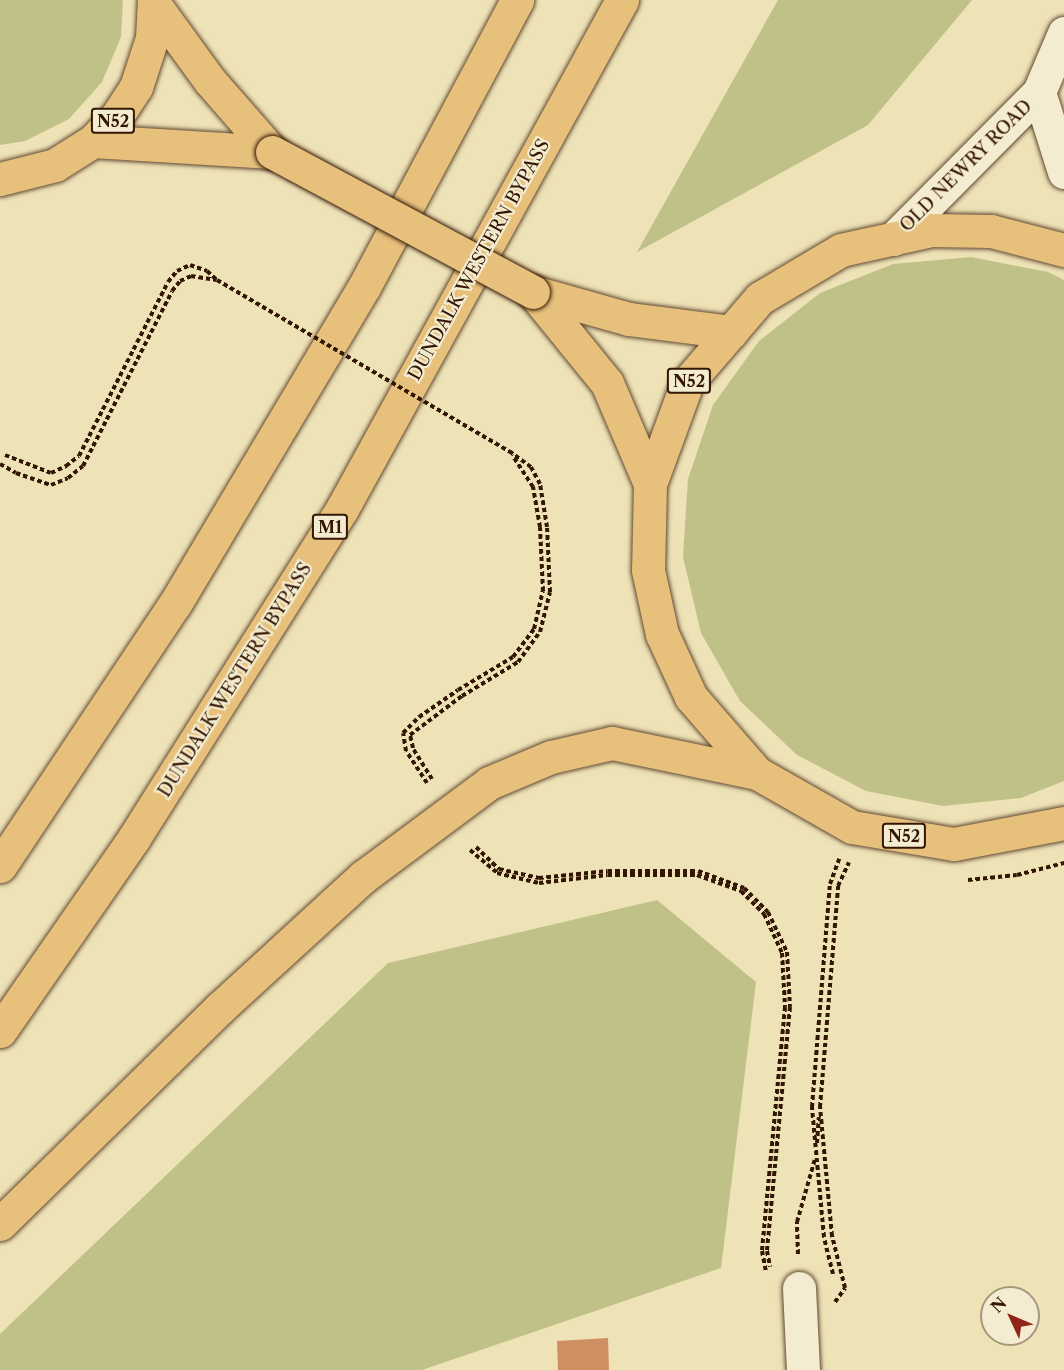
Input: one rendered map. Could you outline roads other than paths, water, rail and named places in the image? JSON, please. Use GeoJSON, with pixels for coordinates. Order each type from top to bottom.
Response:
{"type":"FeatureCollection","features":[{"type":"Feature","properties":{"kind":"main road"},"geometry":{"type":"LineString","coordinates":[[0,866],[175,604],[364,286],[518,0]]}},
{"type":"Feature","properties":{"kind":"main road","name":"DUNDALK WESTERN BYPASS"},"geometry":{"type":"LineString","coordinates":[[0,1031],[134,838],[342,508],[622,0]]}},
{"type":"Feature","properties":{"kind":"main road","name":"N52"},"geometry":{"type":"LineString","coordinates":[[0,179],[55,165],[93,141],[117,116],[136,87],[152,38],[154,2]]}},
{"type":"Feature","properties":{"kind":"main road","name":"N52"},"geometry":{"type":"LineString","coordinates":[[154,2],[210,81],[272,152],[533,292],[629,320],[731,332]]}},
{"type":"Feature","properties":{"kind":"main road","name":"OLD NEWRY ROAD"},"geometry":{"type":"LineString","coordinates":[[893,239],[1039,92],[1064,33]]}},
{"type":"Feature","properties":{"kind":"main road","name":"OLD NEWRY ROAD"},"geometry":{"type":"LineString","coordinates":[[1039,92],[1064,172]]}},
{"type":"Feature","properties":{"kind":"main road","name":"N52"},"geometry":{"type":"LineString","coordinates":[[93,141],[272,152]]}},
{"type":"Feature","properties":{"kind":"main road","name":"N52"},"geometry":{"type":"LineString","coordinates":[[1064,250],[991,231],[933,230],[841,250],[760,298],[687,383],[650,484],[648,570],[662,634],[691,697],[757,773],[852,827],[954,844],[1064,823]]}},
{"type":"Feature","properties":{"kind":"main road","name":"N52"},"geometry":{"type":"LineString","coordinates":[[533,292],[607,383],[650,484]]}},
{"type":"Feature","properties":{"kind":"main road"},"geometry":{"type":"LineString","coordinates":[[0,1224],[221,1007],[363,877],[489,783],[551,757],[612,743],[757,773]]}},
{"type":"Feature","properties":{"kind":"main road"},"geometry":{"type":"LineString","coordinates":[[799,1299],[803,1370]]}}]}
